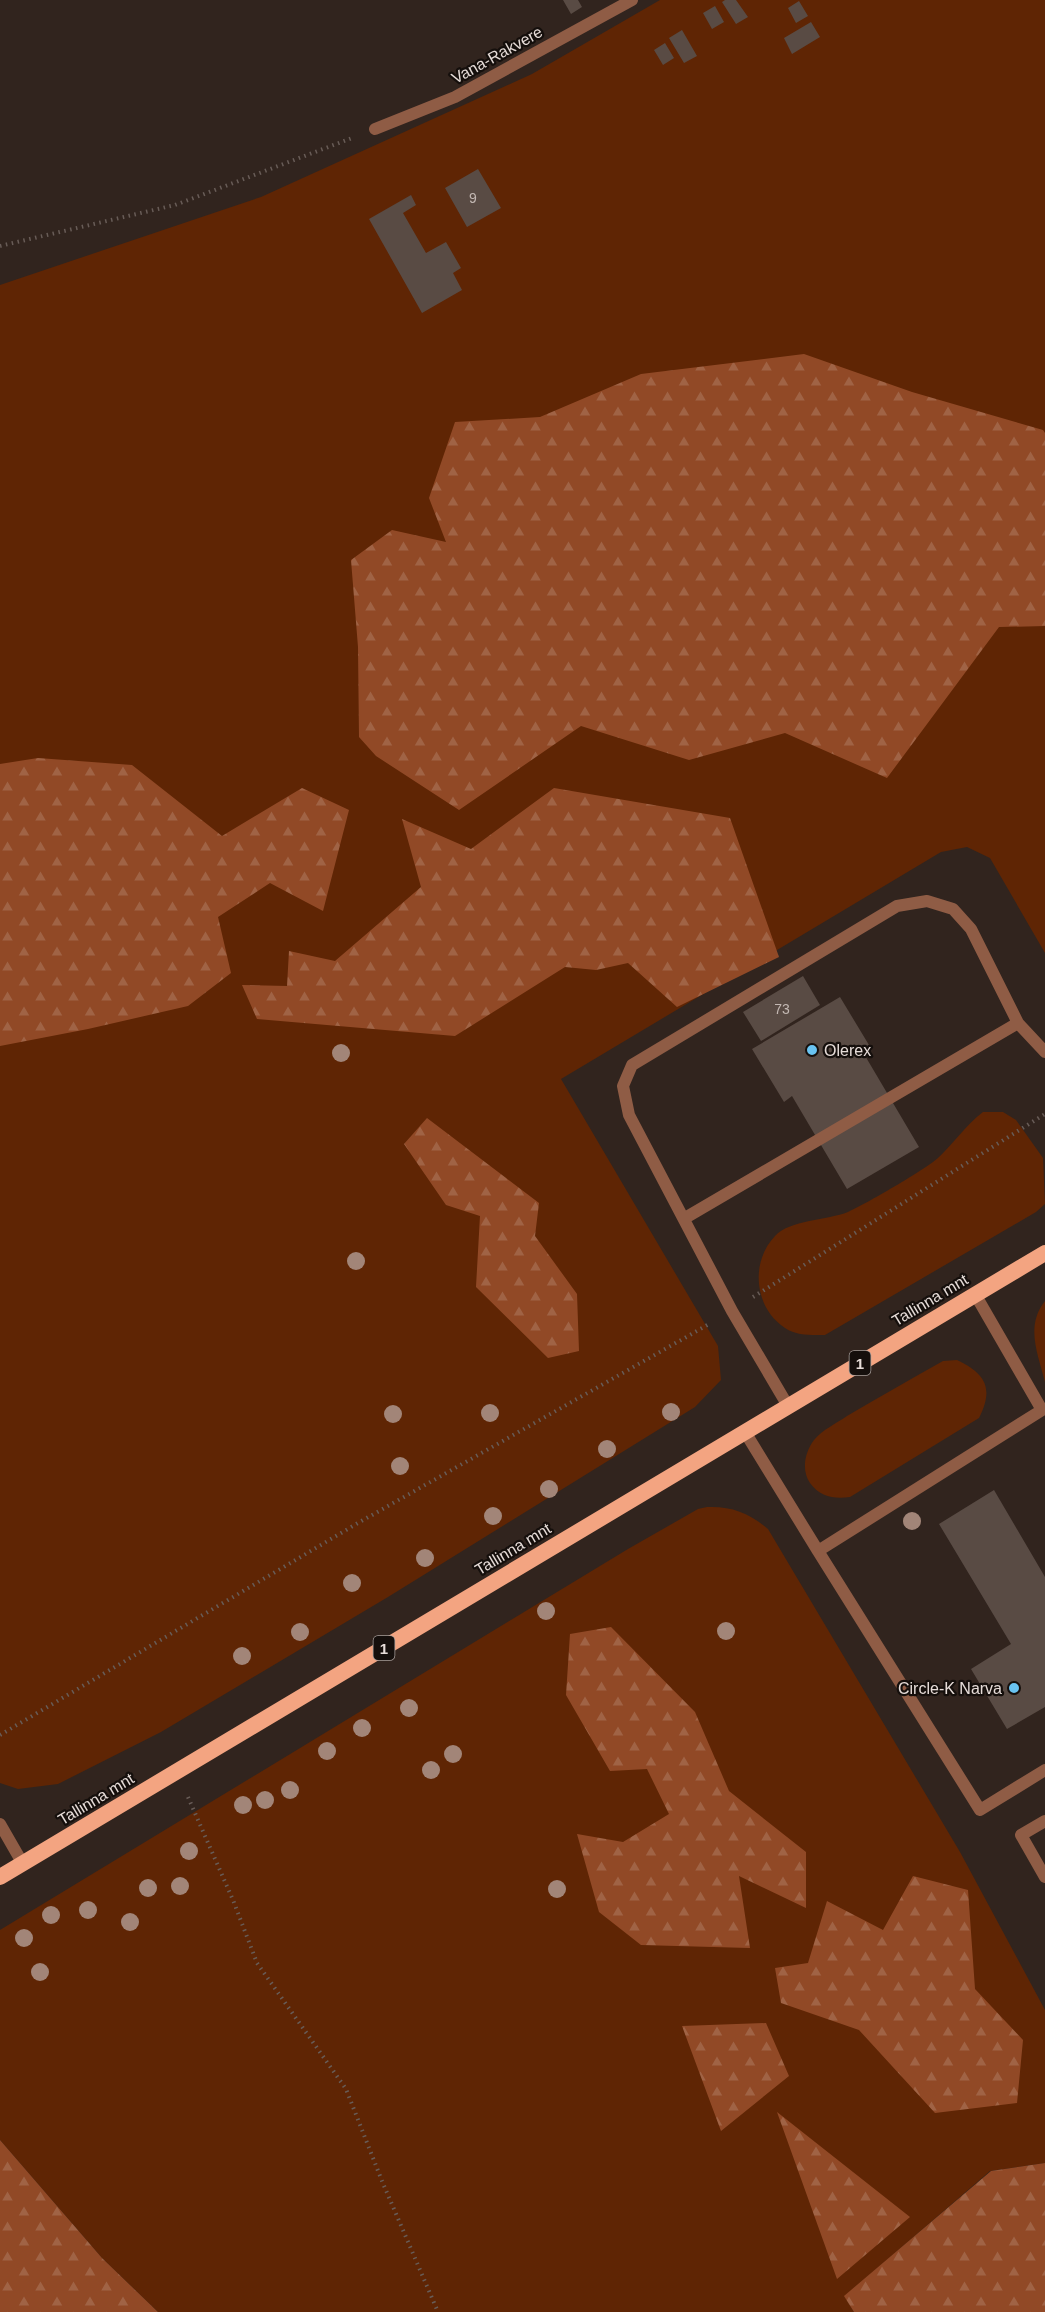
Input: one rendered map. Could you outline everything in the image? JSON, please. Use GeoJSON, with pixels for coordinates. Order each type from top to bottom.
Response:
{"type":"FeatureCollection","features":[{"type":"Feature","properties":{"kind":"highway","name":"Tallinna mnt"},"geometry":{"type":"LineString","coordinates":[[0,1877],[1045,1252]]}},
{"type":"Feature","properties":{"kind":"street","name":"Vana-Rakvere"},"geometry":{"type":"LineString","coordinates":[[375,129],[455,97],[632,0]]}},
{"type":"Feature","properties":{"kind":"street"},"geometry":{"type":"LineString","coordinates":[[788,1406],[732,1311],[629,1115],[623,1086],[632,1065],[897,906],[927,901],[953,909],[971,929],[1018,1023],[1045,1052]]}},
{"type":"Feature","properties":{"kind":"street"},"geometry":{"type":"LineString","coordinates":[[685,1218],[1018,1023]]}},
{"type":"Feature","properties":{"kind":"street"},"geometry":{"type":"LineString","coordinates":[[818,1551],[1043,1413],[975,1294]]}},
{"type":"Feature","properties":{"kind":"street"},"geometry":{"type":"LineString","coordinates":[[745,1432],[980,1810],[1045,1770]]}},
{"type":"Feature","properties":{"kind":"street"},"geometry":{"type":"LineString","coordinates":[[1045,1821],[1022,1834],[1045,1877]]}},
{"type":"Feature","properties":{"kind":"street"},"geometry":{"type":"LineString","coordinates":[[0,1824],[23,1864]]}},
{"type":"Feature","properties":{"kind":"path"},"geometry":{"type":"LineString","coordinates":[[0,246],[175,206],[375,129]]}},
{"type":"Feature","properties":{"kind":"path"},"geometry":{"type":"LineString","coordinates":[[0,1735],[358,1523],[732,1311],[1045,1114]]}},
{"type":"Feature","properties":{"kind":"path"},"geometry":{"type":"LineString","coordinates":[[177,1772],[233,1900],[257,1963],[346,2089],[382,2181],[438,2312]]}},
{"type":"Feature","properties":{"kind":"shaded area"},"geometry":{"type":"Polygon","coordinates":[[[660,0],[1045,0],[1045,953],[990,858],[967,847],[941,852],[561,1079],[718,1346],[721,1380],[695,1407],[388,1597],[161,1732],[58,1784],[18,1789],[0,1783],[0,285],[261,197],[532,74],[660,0]]]}},
{"type":"Feature","properties":{"kind":"shaded area"},"geometry":{"type":"Polygon","coordinates":[[[983,1112],[1003,1112],[1016,1120],[1043,1158],[1045,1204],[1036,1212],[825,1335],[794,1332],[775,1319],[767,1309],[762,1297],[759,1271],[767,1247],[775,1236],[799,1223],[848,1212],[921,1170],[938,1158],[983,1112]]]}},
{"type":"Feature","properties":{"kind":"shaded area"},"geometry":{"type":"Polygon","coordinates":[[[1045,1301],[1045,1382],[1034,1330],[1039,1311],[1045,1301]]]}},
{"type":"Feature","properties":{"kind":"shaded area"},"geometry":{"type":"Polygon","coordinates":[[[957,1360],[975,1371],[984,1383],[986,1398],[979,1418],[850,1497],[828,1496],[814,1488],[807,1478],[805,1461],[808,1450],[817,1436],[847,1416],[943,1361],[957,1360]]]}},
{"type":"Feature","properties":{"kind":"shaded area"},"geometry":{"type":"Polygon","coordinates":[[[707,1507],[740,1512],[768,1529],[960,1852],[1045,2010],[1045,2163],[990,2171],[845,2296],[854,2312],[158,2312],[102,2258],[0,2140],[0,1930],[628,1549],[698,1509],[707,1507]]]}},
{"type":"Feature","properties":{"kind":"green space"},"geometry":{"type":"Polygon","coordinates":[[[804,354],[912,392],[1043,430],[1045,433],[1045,626],[999,627],[887,778],[785,733],[689,760],[581,726],[459,810],[376,756],[359,737],[358,647],[351,560],[392,530],[446,542],[429,498],[455,422],[540,417],[641,374],[804,354]]]}},
{"type":"Feature","properties":{"kind":"green space"},"geometry":{"type":"Polygon","coordinates":[[[38,758],[132,765],[222,836],[302,788],[349,810],[323,911],[270,883],[218,917],[231,973],[188,1006],[0,1046],[0,764],[38,758]]]}},
{"type":"Feature","properties":{"kind":"green space"},"geometry":{"type":"Polygon","coordinates":[[[554,788],[730,818],[779,957],[677,1007],[628,963],[596,970],[565,967],[455,1036],[257,1019],[242,985],[287,986],[289,951],[335,961],[421,887],[402,819],[471,849],[554,788]]]}},
{"type":"Feature","properties":{"kind":"green space"},"geometry":{"type":"Polygon","coordinates":[[[427,1118],[539,1203],[535,1236],[577,1294],[579,1351],[548,1358],[476,1287],[480,1216],[446,1205],[404,1144],[427,1118]]]}},
{"type":"Feature","properties":{"kind":"green space"},"geometry":{"type":"Polygon","coordinates":[[[611,1627],[695,1712],[729,1791],[806,1852],[806,1908],[739,1876],[750,1948],[641,1945],[599,1912],[577,1834],[623,1842],[669,1814],[647,1769],[610,1771],[566,1695],[570,1634],[611,1627]]]}},
{"type":"Feature","properties":{"kind":"green space"},"geometry":{"type":"Polygon","coordinates":[[[913,1876],[968,1890],[975,1989],[1023,2040],[1017,2103],[935,2113],[859,2030],[781,2003],[775,1968],[808,1963],[827,1901],[883,1930],[913,1876]]]}},
{"type":"Feature","properties":{"kind":"green space"},"geometry":{"type":"Polygon","coordinates":[[[766,2023],[789,2076],[721,2131],[682,2026],[766,2023]]]}},
{"type":"Feature","properties":{"kind":"green space"},"geometry":{"type":"Polygon","coordinates":[[[777,2112],[910,2217],[837,2279],[777,2112]]]}},
{"type":"Feature","properties":{"kind":"green space"},"geometry":{"type":"Polygon","coordinates":[[[0,2140],[102,2258],[158,2312],[0,2312],[0,2140]]]}},
{"type":"Feature","properties":{"kind":"green space"},"geometry":{"type":"Polygon","coordinates":[[[1045,2163],[1045,2312],[854,2312],[844,2296],[991,2171],[1045,2163]]]}},
{"type":"Feature","properties":{"kind":"building"},"geometry":{"type":"Polygon","coordinates":[[[563,0],[578,0],[582,7],[571,14],[563,0]]]}},
{"type":"Feature","properties":{"kind":"building"},"geometry":{"type":"Polygon","coordinates":[[[736,0],[748,17],[736,24],[722,2],[736,0]]]}},
{"type":"Feature","properties":{"kind":"building"},"geometry":{"type":"Polygon","coordinates":[[[799,1],[808,16],[796,23],[788,8],[799,1]]]}},
{"type":"Feature","properties":{"kind":"building"},"geometry":{"type":"Polygon","coordinates":[[[715,6],[724,22],[712,29],[703,13],[715,6]]]}},
{"type":"Feature","properties":{"kind":"building"},"geometry":{"type":"Polygon","coordinates":[[[811,22],[820,37],[792,54],[784,38],[811,22]]]}},
{"type":"Feature","properties":{"kind":"building"},"geometry":{"type":"Polygon","coordinates":[[[682,30],[697,56],[684,63],[669,38],[682,30]]]}},
{"type":"Feature","properties":{"kind":"building"},"geometry":{"type":"Polygon","coordinates":[[[665,43],[674,58],[663,65],[654,50],[665,43]]]}},
{"type":"Feature","properties":{"kind":"building"},"geometry":{"type":"Polygon","coordinates":[[[478,169],[501,208],[467,227],[445,188],[478,169]]]}},
{"type":"Feature","properties":{"kind":"building"},"geometry":{"type":"Polygon","coordinates":[[[411,195],[416,205],[403,213],[426,253],[446,242],[461,268],[453,273],[462,290],[422,313],[369,219],[411,195]]]}},
{"type":"Feature","properties":{"kind":"building"},"geometry":{"type":"Polygon","coordinates":[[[803,976],[820,1005],[761,1041],[743,1012],[803,976]]]}},
{"type":"Feature","properties":{"kind":"building"},"geometry":{"type":"Polygon","coordinates":[[[840,997],[872,1050],[864,1054],[919,1147],[847,1189],[792,1096],[784,1102],[752,1049],[840,997]]]}},
{"type":"Feature","properties":{"kind":"building"},"geometry":{"type":"Polygon","coordinates":[[[994,1490],[1045,1577],[1045,1707],[1007,1729],[971,1669],[1011,1644],[939,1524],[994,1490]]]}},
{"type":"Feature","properties":{"kind":"place","name":"Olerex"},"geometry":{"type":"Point","coordinates":[812,1050]}},
{"type":"Feature","properties":{"kind":"place","name":"Circle-K Narva"},"geometry":{"type":"Point","coordinates":[1014,1688]}}]}
